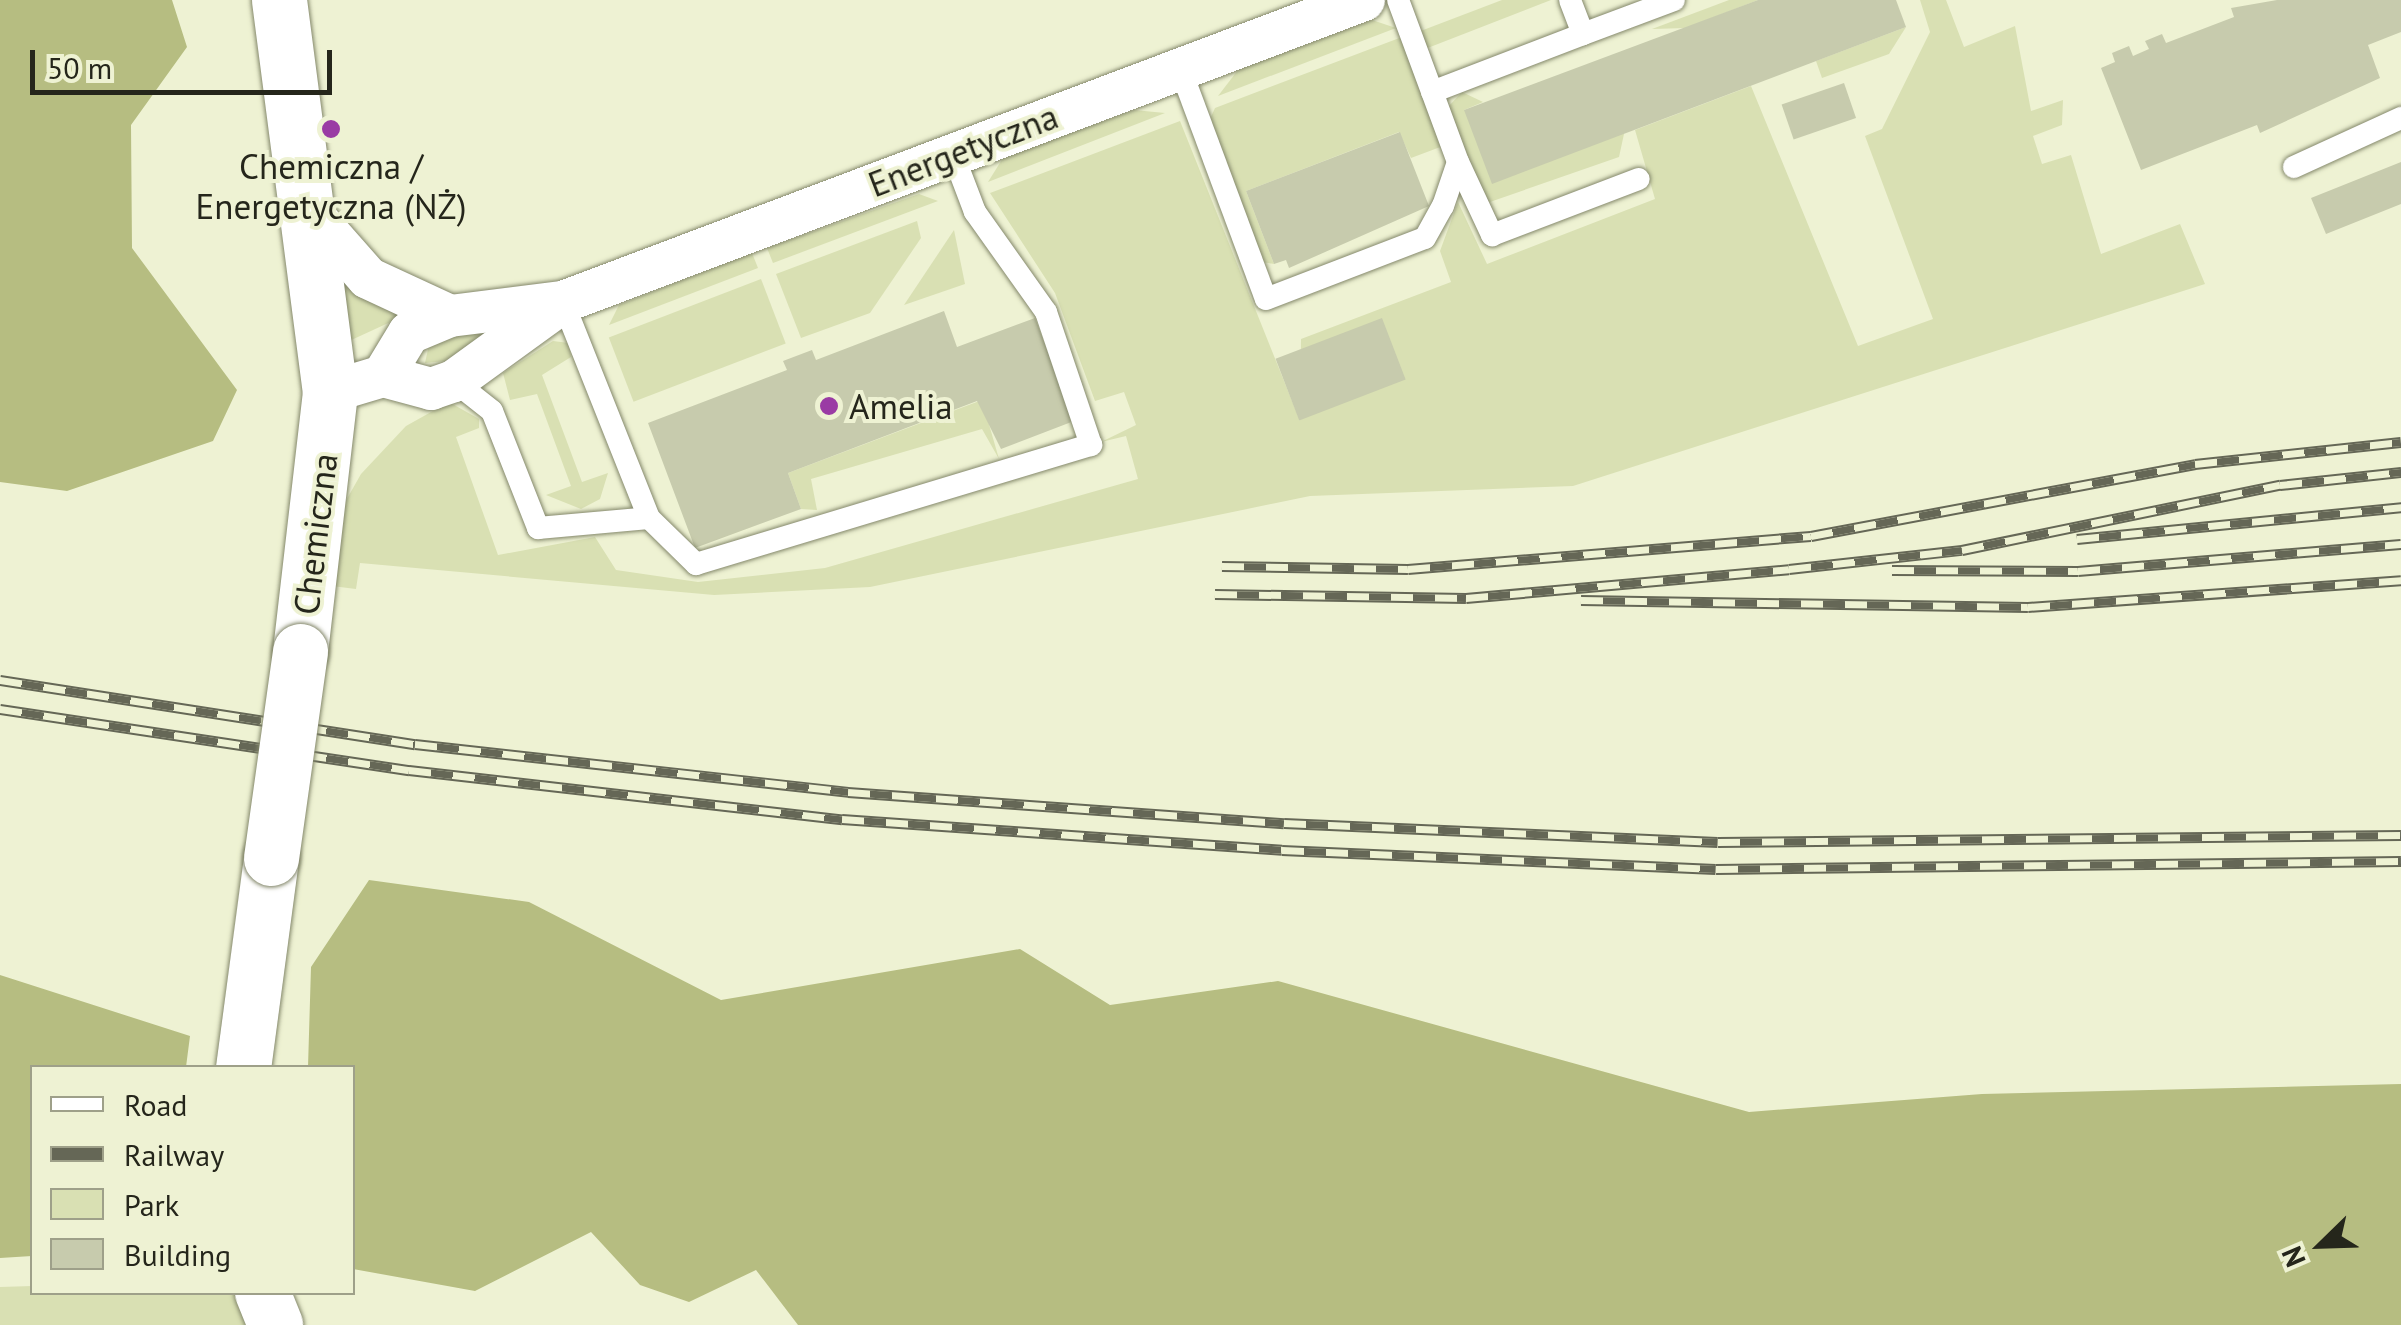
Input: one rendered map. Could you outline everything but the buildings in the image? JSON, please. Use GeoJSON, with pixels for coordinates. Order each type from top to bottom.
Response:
{"type":"FeatureCollection","features":[{"type":"Feature","properties":{"kind":"street","name":"Chemiczna"},"geometry":{"type":"LineString","coordinates":[[243,1065],[300,651],[330,392],[280,0]]}},
{"type":"Feature","properties":{"kind":"street","name":"Energetyczna"},"geometry":{"type":"LineString","coordinates":[[383,376],[409,333],[450,316],[563,302],[1364,0]]}},
{"type":"Feature","properties":{"kind":"street"},"geometry":{"type":"LineString","coordinates":[[309,212],[368,278],[450,316]]}},
{"type":"Feature","properties":{"kind":"street","name":"Energetyczna"},"geometry":{"type":"LineString","coordinates":[[454,381],[563,302]]}},
{"type":"Feature","properties":{"kind":"street"},"geometry":{"type":"LineString","coordinates":[[330,392],[383,376],[432,389],[454,381]]}},
{"type":"Feature","properties":{"kind":"street"},"geometry":{"type":"LineString","coordinates":[[263,1295],[274,1325]]}},
{"type":"Feature","properties":{"kind":"lane"},"geometry":{"type":"LineString","coordinates":[[1398,0],[1458,162],[1492,235],[1639,179]]}},
{"type":"Feature","properties":{"kind":"lane"},"geometry":{"type":"LineString","coordinates":[[1570,0],[1583,34]]}},
{"type":"Feature","properties":{"kind":"lane"},"geometry":{"type":"LineString","coordinates":[[1432,92],[1674,0]]}},
{"type":"Feature","properties":{"kind":"lane"},"geometry":{"type":"LineString","coordinates":[[1180,68],[1266,299],[1424,238],[1458,162]]}},
{"type":"Feature","properties":{"kind":"lane"},"geometry":{"type":"LineString","coordinates":[[2294,167],[2401,118]]}},
{"type":"Feature","properties":{"kind":"lane"},"geometry":{"type":"LineString","coordinates":[[563,302],[649,518],[696,564],[1090,446],[1046,312],[975,212],[953,154]]}},
{"type":"Feature","properties":{"kind":"lane"},"geometry":{"type":"LineString","coordinates":[[454,381],[492,412],[538,528],[649,518]]}},
{"type":"Feature","properties":{"kind":"green space"},"geometry":{"type":"Polygon","coordinates":[[[0,0],[172,0],[187,47],[131,125],[132,248],[237,390],[213,441],[67,491],[0,482],[0,0]]]}},
{"type":"Feature","properties":{"kind":"green space"},"geometry":{"type":"Polygon","coordinates":[[[1502,0],[1551,0],[1425,49],[1418,32],[1502,0]]]}},
{"type":"Feature","properties":{"kind":"green space"},"geometry":{"type":"Polygon","coordinates":[[[1729,0],[1758,0],[1686,28],[1652,29],[1729,0]]]}},
{"type":"Feature","properties":{"kind":"green space"},"geometry":{"type":"Polygon","coordinates":[[[1920,0],[1946,0],[1964,47],[2015,26],[2031,111],[2063,100],[2062,125],[2033,136],[2042,164],[2071,155],[2101,254],[2180,224],[2205,284],[1573,486],[1310,496],[870,587],[714,595],[360,563],[356,589],[332,586],[344,504],[361,474],[406,426],[449,402],[479,419],[479,428],[456,437],[498,555],[595,537],[616,570],[698,582],[825,568],[1138,479],[1126,436],[1101,442],[1136,425],[1124,392],[1095,401],[1055,293],[990,193],[1180,121],[1300,421],[1301,339],[1451,282],[1440,251],[1458,202],[1487,264],[1655,199],[1635,130],[1751,86],[1858,346],[1933,319],[1865,136],[1882,129],[1930,32],[1920,0]]]}},
{"type":"Feature","properties":{"kind":"green space"},"geometry":{"type":"Polygon","coordinates":[[[1372,20],[1396,28],[1218,96],[1238,70],[1372,20]]]}},
{"type":"Feature","properties":{"kind":"green space"},"geometry":{"type":"Polygon","coordinates":[[[1906,27],[1889,54],[1822,78],[1816,61],[1906,27]]]}},
{"type":"Feature","properties":{"kind":"green space"},"geometry":{"type":"Polygon","coordinates":[[[1402,37],[1443,146],[1411,158],[1399,132],[1246,191],[1274,264],[1263,262],[1210,119],[1215,108],[1402,37]]]}},
{"type":"Feature","properties":{"kind":"green space"},"geometry":{"type":"Polygon","coordinates":[[[1462,92],[1483,102],[1464,110],[1624,134],[1619,157],[1487,203],[1448,107],[1462,92]]]}},
{"type":"Feature","properties":{"kind":"green space"},"geometry":{"type":"Polygon","coordinates":[[[1134,110],[1165,113],[988,182],[1003,158],[1134,110]]]}},
{"type":"Feature","properties":{"kind":"green space"},"geometry":{"type":"Polygon","coordinates":[[[919,194],[938,201],[773,263],[767,248],[919,194]]]}},
{"type":"Feature","properties":{"kind":"green space"},"geometry":{"type":"Polygon","coordinates":[[[917,221],[921,238],[870,313],[801,338],[776,274],[917,221]]]}},
{"type":"Feature","properties":{"kind":"green space"},"geometry":{"type":"Polygon","coordinates":[[[954,230],[965,284],[904,305],[954,230]]]}},
{"type":"Feature","properties":{"kind":"green space"},"geometry":{"type":"Polygon","coordinates":[[[752,253],[758,268],[609,325],[619,305],[752,253]]]}},
{"type":"Feature","properties":{"kind":"green space"},"geometry":{"type":"Polygon","coordinates":[[[341,271],[403,311],[397,319],[347,342],[341,271]]]}},
{"type":"Feature","properties":{"kind":"green space"},"geometry":{"type":"Polygon","coordinates":[[[761,279],[786,343],[634,402],[609,337],[761,279]]]}},
{"type":"Feature","properties":{"kind":"green space"},"geometry":{"type":"Polygon","coordinates":[[[509,319],[456,360],[425,363],[429,345],[509,319]]]}},
{"type":"Feature","properties":{"kind":"green space"},"geometry":{"type":"Polygon","coordinates":[[[553,341],[569,343],[571,357],[542,375],[582,482],[608,473],[600,499],[581,509],[546,495],[571,486],[537,394],[510,400],[503,373],[553,341]]]}},
{"type":"Feature","properties":{"kind":"green space"},"geometry":{"type":"Polygon","coordinates":[[[982,400],[999,459],[982,429],[811,479],[817,510],[801,509],[788,473],[982,400]]]}},
{"type":"Feature","properties":{"kind":"green space"},"geometry":{"type":"Polygon","coordinates":[[[369,880],[529,902],[721,1000],[1020,949],[1110,1005],[1278,981],[1749,1112],[1982,1094],[2401,1084],[2401,1325],[798,1325],[756,1270],[689,1302],[640,1285],[591,1232],[475,1291],[355,1269],[355,1065],[308,1065],[311,967],[369,880]]]}},
{"type":"Feature","properties":{"kind":"green space"},"geometry":{"type":"Polygon","coordinates":[[[0,975],[190,1036],[186,1065],[30,1065],[30,1256],[0,1258],[0,975]]]}},
{"type":"Feature","properties":{"kind":"green space"},"geometry":{"type":"Polygon","coordinates":[[[30,1286],[30,1295],[242,1295],[255,1325],[0,1325],[0,1287],[30,1286]]]}},
{"type":"Feature","properties":{"kind":"railway"},"geometry":{"type":"LineString","coordinates":[[1222,566],[1408,569],[1811,536],[2195,464],[2401,442]]}},
{"type":"Feature","properties":{"kind":"railway"},"geometry":{"type":"LineString","coordinates":[[1215,594],[1466,598],[1789,569],[1962,550],[2280,485],[2401,472]]}},
{"type":"Feature","properties":{"kind":"railway"},"geometry":{"type":"LineString","coordinates":[[2077,539],[2401,507]]}},
{"type":"Feature","properties":{"kind":"railway"},"geometry":{"type":"LineString","coordinates":[[1892,570],[2078,571],[2401,544]]}},
{"type":"Feature","properties":{"kind":"railway"},"geometry":{"type":"LineString","coordinates":[[1581,600],[2028,607],[2401,580]]}},
{"type":"Feature","properties":{"kind":"railway"},"geometry":{"type":"LineString","coordinates":[[0,680],[415,744],[848,792],[1284,823],[1718,842],[2401,835]]}},
{"type":"Feature","properties":{"kind":"railway"},"geometry":{"type":"LineString","coordinates":[[0,709],[409,770],[842,819],[1282,850],[1716,869],[2401,861]]}},
{"type":"Feature","properties":{"kind":"place","name":"Chemiczna / Energetyczna (NŻ)"},"geometry":{"type":"Point","coordinates":[331,129]}},
{"type":"Feature","properties":{"kind":"place","name":"Amelia"},"geometry":{"type":"Point","coordinates":[829,406]}}]}
